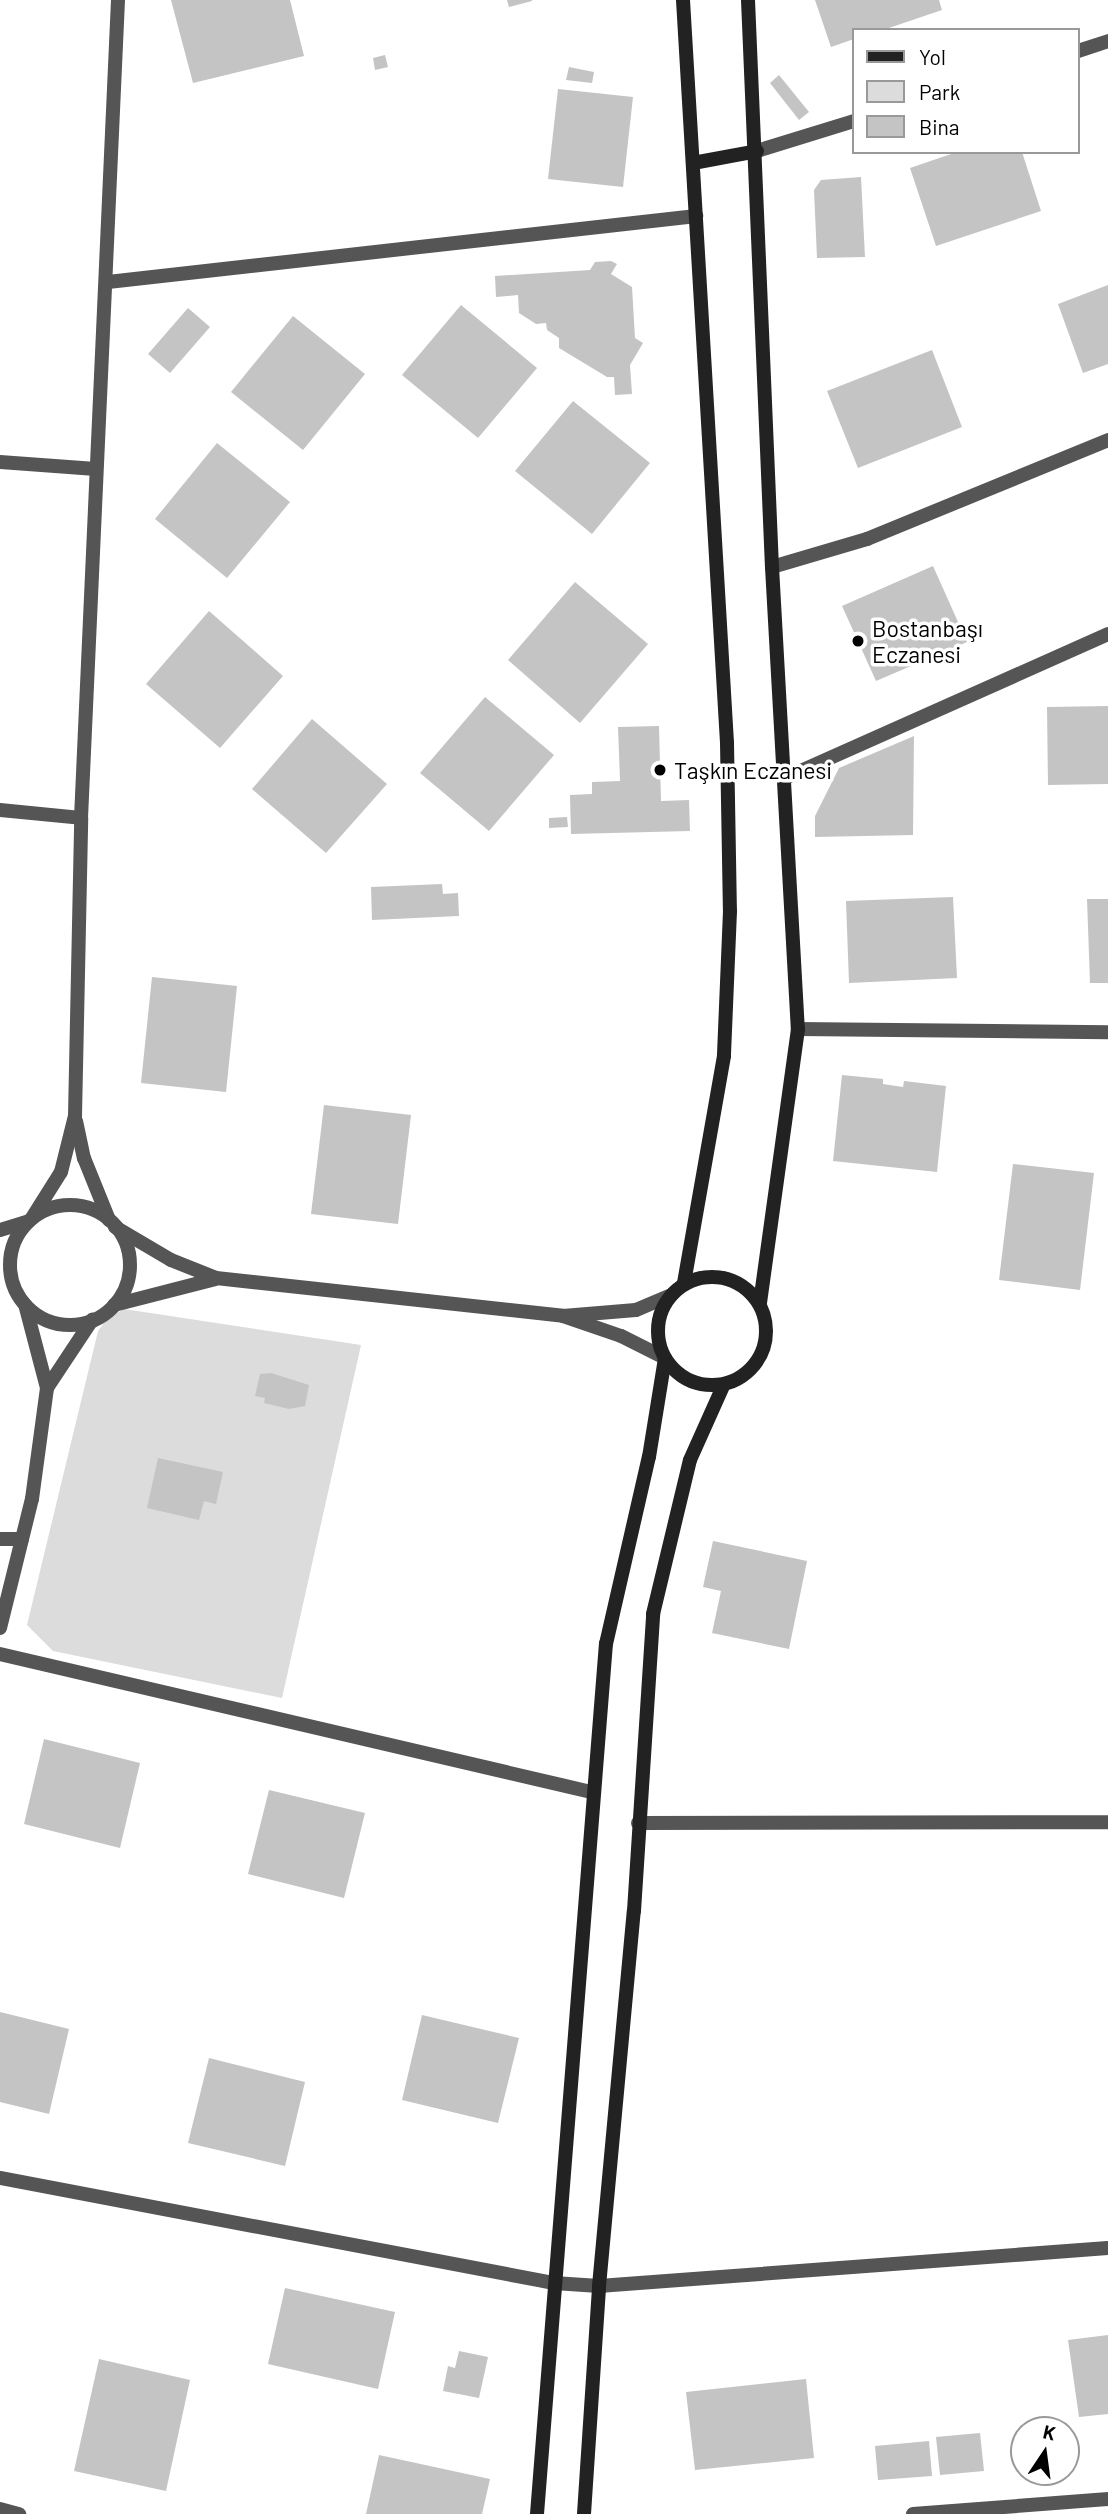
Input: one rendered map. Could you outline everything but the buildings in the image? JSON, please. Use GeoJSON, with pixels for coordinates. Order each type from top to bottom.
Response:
{"type":"FeatureCollection","features":[{"type":"Feature","properties":{"kind":"main road"},"geometry":{"type":"LineString","coordinates":[[683,0],[727,743],[730,911],[724,1056],[684,1284]]}},
{"type":"Feature","properties":{"kind":"main road"},"geometry":{"type":"LineString","coordinates":[[665,1358],[690,1381],[724,1384],[748,1372],[763,1352],[767,1336],[760,1304],[798,1029],[772,567],[757,151],[748,0]]}},
{"type":"Feature","properties":{"kind":"main road"},"geometry":{"type":"LineString","coordinates":[[693,163],[757,151]]}},
{"type":"Feature","properties":{"kind":"main road"},"geometry":{"type":"LineString","coordinates":[[537,2514],[554,2283],[570,2137],[591,1792],[606,1644],[649,1457],[665,1358],[658,1325],[671,1295],[684,1284],[718,1276],[749,1290],[760,1304]]}},
{"type":"Feature","properties":{"kind":"main road"},"geometry":{"type":"LineString","coordinates":[[584,2514],[599,2286],[616,2137],[653,1614],[690,1460],[724,1384]]}},
{"type":"Feature","properties":{"kind":"street"},"geometry":{"type":"LineString","coordinates":[[47,1388],[22,1301],[9,1268],[12,1248],[61,1172],[75,1116],[81,818],[96,469],[108,282],[118,0]]}},
{"type":"Feature","properties":{"kind":"street"},"geometry":{"type":"LineString","coordinates":[[1080,50],[1108,41]]}},
{"type":"Feature","properties":{"kind":"street"},"geometry":{"type":"LineString","coordinates":[[757,151],[852,122]]}},
{"type":"Feature","properties":{"kind":"street"},"geometry":{"type":"LineString","coordinates":[[108,282],[696,216]]}},
{"type":"Feature","properties":{"kind":"street"},"geometry":{"type":"LineString","coordinates":[[772,567],[867,539],[1108,440]]}},
{"type":"Feature","properties":{"kind":"street"},"geometry":{"type":"LineString","coordinates":[[0,462],[96,469]]}},
{"type":"Feature","properties":{"kind":"street"},"geometry":{"type":"LineString","coordinates":[[785,778],[1108,634]]}},
{"type":"Feature","properties":{"kind":"street"},"geometry":{"type":"LineString","coordinates":[[0,810],[81,818]]}},
{"type":"Feature","properties":{"kind":"street"},"geometry":{"type":"LineString","coordinates":[[798,1029],[1108,1032]]}},
{"type":"Feature","properties":{"kind":"street"},"geometry":{"type":"LineString","coordinates":[[75,1116],[85,1158],[130,1259],[128,1280],[114,1305]]}},
{"type":"Feature","properties":{"kind":"street"},"geometry":{"type":"LineString","coordinates":[[0,1230],[31,1220],[54,1207],[75,1205],[112,1223],[171,1260],[216,1278],[563,1316],[636,1310],[671,1295]]}},
{"type":"Feature","properties":{"kind":"street"},"geometry":{"type":"LineString","coordinates":[[0,1628],[22,1539],[47,1388],[92,1320],[114,1305],[216,1278]]}},
{"type":"Feature","properties":{"kind":"street"},"geometry":{"type":"LineString","coordinates":[[0,1286],[56,1323],[92,1320]]}},
{"type":"Feature","properties":{"kind":"street"},"geometry":{"type":"LineString","coordinates":[[563,1316],[621,1336],[665,1358]]}},
{"type":"Feature","properties":{"kind":"street"},"geometry":{"type":"LineString","coordinates":[[0,1539],[22,1539]]}},
{"type":"Feature","properties":{"kind":"street"},"geometry":{"type":"LineString","coordinates":[[0,1654],[591,1792]]}},
{"type":"Feature","properties":{"kind":"street"},"geometry":{"type":"LineString","coordinates":[[638,1823],[1108,1822]]}},
{"type":"Feature","properties":{"kind":"street"},"geometry":{"type":"LineString","coordinates":[[0,2178],[554,2283],[599,2286],[1108,2248]]}},
{"type":"Feature","properties":{"kind":"street"},"geometry":{"type":"LineString","coordinates":[[914,2514],[1108,2500]]}},
{"type":"Feature","properties":{"kind":"street"},"geometry":{"type":"LineString","coordinates":[[0,2509],[19,2514]]}},
{"type":"Feature","properties":{"kind":"green space"},"geometry":{"type":"Polygon","coordinates":[[[124,1309],[361,1345],[282,1698],[53,1651],[27,1625],[98,1331],[107,1319],[124,1309]]]}},
{"type":"Feature","properties":{"kind":"place","name":"Bostanbaşı Eczanesi"},"geometry":{"type":"Point","coordinates":[858,641]}},
{"type":"Feature","properties":{"kind":"place","name":"Taşkın Eczanesi"},"geometry":{"type":"Point","coordinates":[660,770]}}]}
